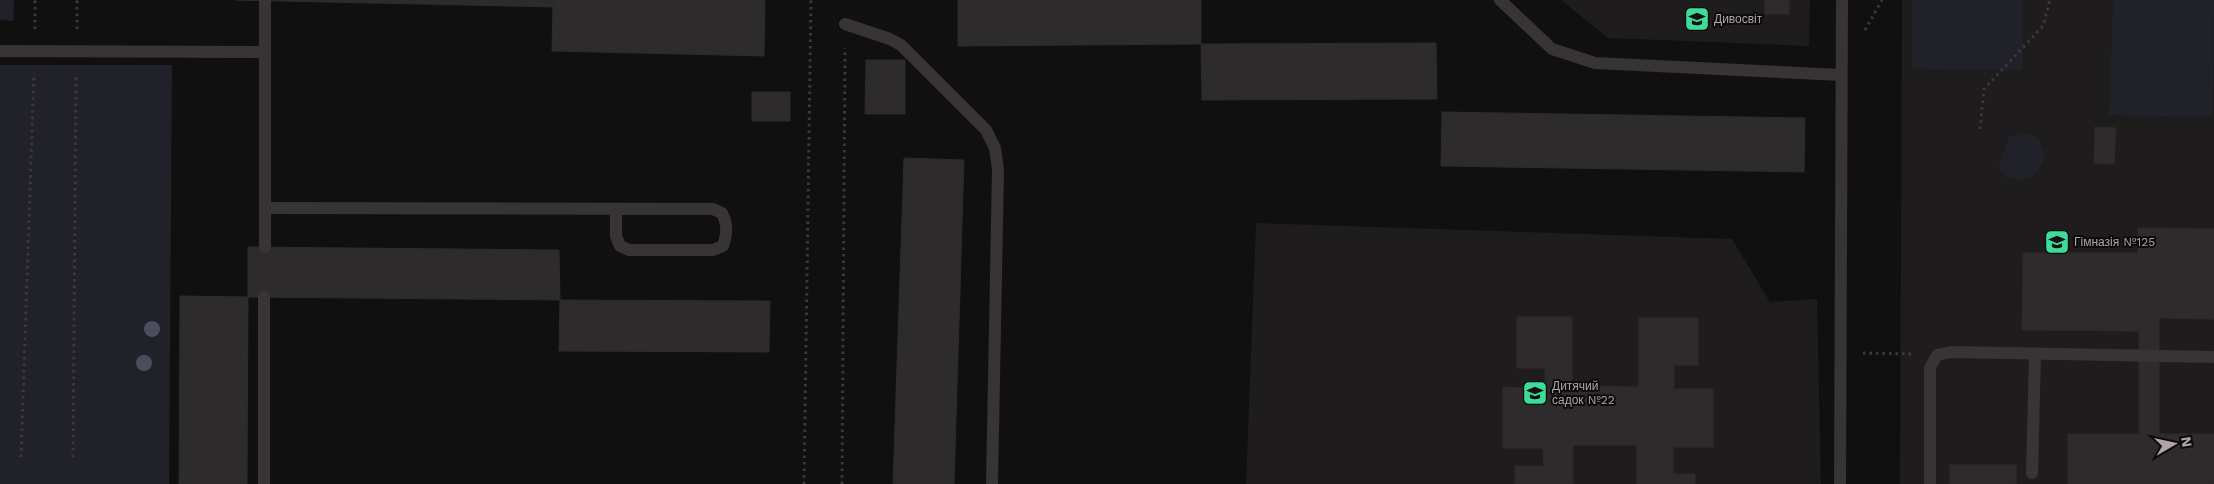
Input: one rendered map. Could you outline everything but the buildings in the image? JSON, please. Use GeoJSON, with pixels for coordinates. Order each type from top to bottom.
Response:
{"type":"FeatureCollection","features":[{"type":"Feature","properties":{"kind":"lane"},"geometry":{"type":"LineString","coordinates":[[1500,0],[1552,49],[1595,63],[1841,75]]}},
{"type":"Feature","properties":{"kind":"lane"},"geometry":{"type":"LineString","coordinates":[[1840,484],[1842,0]]}},
{"type":"Feature","properties":{"kind":"lane"},"geometry":{"type":"LineString","coordinates":[[265,247],[266,1]]}},
{"type":"Feature","properties":{"kind":"lane"},"geometry":{"type":"LineString","coordinates":[[845,24],[890,39],[901,45],[986,130],[995,148],[998,170],[992,484]]}},
{"type":"Feature","properties":{"kind":"lane"},"geometry":{"type":"LineString","coordinates":[[0,51],[265,52]]}},
{"type":"Feature","properties":{"kind":"lane"},"geometry":{"type":"LineString","coordinates":[[265,208],[713,209],[722,213],[726,223],[726,236],[723,246],[713,250],[629,250],[620,246],[616,236],[616,209]]}},
{"type":"Feature","properties":{"kind":"lane"},"geometry":{"type":"LineString","coordinates":[[264,297],[264,484]]}},
{"type":"Feature","properties":{"kind":"lane"},"geometry":{"type":"LineString","coordinates":[[1930,484],[1930,368],[1937,355],[1951,352],[2214,357]]}},
{"type":"Feature","properties":{"kind":"lane"},"geometry":{"type":"LineString","coordinates":[[2032,473],[2035,355]]}},
{"type":"Feature","properties":{"kind":"path"},"geometry":{"type":"LineString","coordinates":[[21,457],[35,0]]}},
{"type":"Feature","properties":{"kind":"path"},"geometry":{"type":"LineString","coordinates":[[73,457],[77,0]]}},
{"type":"Feature","properties":{"kind":"path"},"geometry":{"type":"LineString","coordinates":[[804,484],[811,0]]}},
{"type":"Feature","properties":{"kind":"path"},"geometry":{"type":"LineString","coordinates":[[1980,129],[1984,89],[2043,26],[2050,0]]}},
{"type":"Feature","properties":{"kind":"path"},"geometry":{"type":"LineString","coordinates":[[842,484],[845,24]]}},
{"type":"Feature","properties":{"kind":"path"},"geometry":{"type":"LineString","coordinates":[[1840,352],[1937,355]]}},
{"type":"Feature","properties":{"kind":"shaded area"},"geometry":{"type":"Polygon","coordinates":[[[0,0],[14,0],[13,21],[0,20],[0,0]]]}},
{"type":"Feature","properties":{"kind":"shaded area","name":"Дивосвіт"},"geometry":{"type":"Polygon","coordinates":[[[1561,0],[1810,0],[1809,46],[1608,38],[1561,0]]]}},
{"type":"Feature","properties":{"kind":"shaded area","name":"Гімназія №125"},"geometry":{"type":"Polygon","coordinates":[[[1902,0],[2214,0],[2214,484],[1900,484],[1902,0]]]}},
{"type":"Feature","properties":{"kind":"shaded area"},"geometry":{"type":"Polygon","coordinates":[[[1912,0],[2023,0],[2023,70],[1912,69],[1912,0]]]}},
{"type":"Feature","properties":{"kind":"shaded area"},"geometry":{"type":"Polygon","coordinates":[[[2113,0],[2214,0],[2213,117],[2109,115],[2113,0]]]}},
{"type":"Feature","properties":{"kind":"shaded area"},"geometry":{"type":"Polygon","coordinates":[[[0,65],[172,65],[169,484],[0,484],[0,65]]]}},
{"type":"Feature","properties":{"kind":"shaded area"},"geometry":{"type":"Polygon","coordinates":[[[2022,132],[2037,137],[2046,155],[2039,169],[2032,177],[2022,180],[2006,178],[1998,166],[2009,137],[2022,132]]]}},
{"type":"Feature","properties":{"kind":"shaded area","name":"Дитячий садок №22"},"geometry":{"type":"Polygon","coordinates":[[[1256,223],[1732,239],[1770,302],[1817,299],[1821,484],[1246,484],[1256,223]]]}},
{"type":"Feature","properties":{"kind":"place","name":"Дивосвіт"},"geometry":{"type":"Point","coordinates":[1697,19]}},
{"type":"Feature","properties":{"kind":"place","name":"Гімназія №125"},"geometry":{"type":"Point","coordinates":[2057,242]}},
{"type":"Feature","properties":{"kind":"place","name":"Дитячий садок №22"},"geometry":{"type":"Point","coordinates":[1535,393]}}]}
